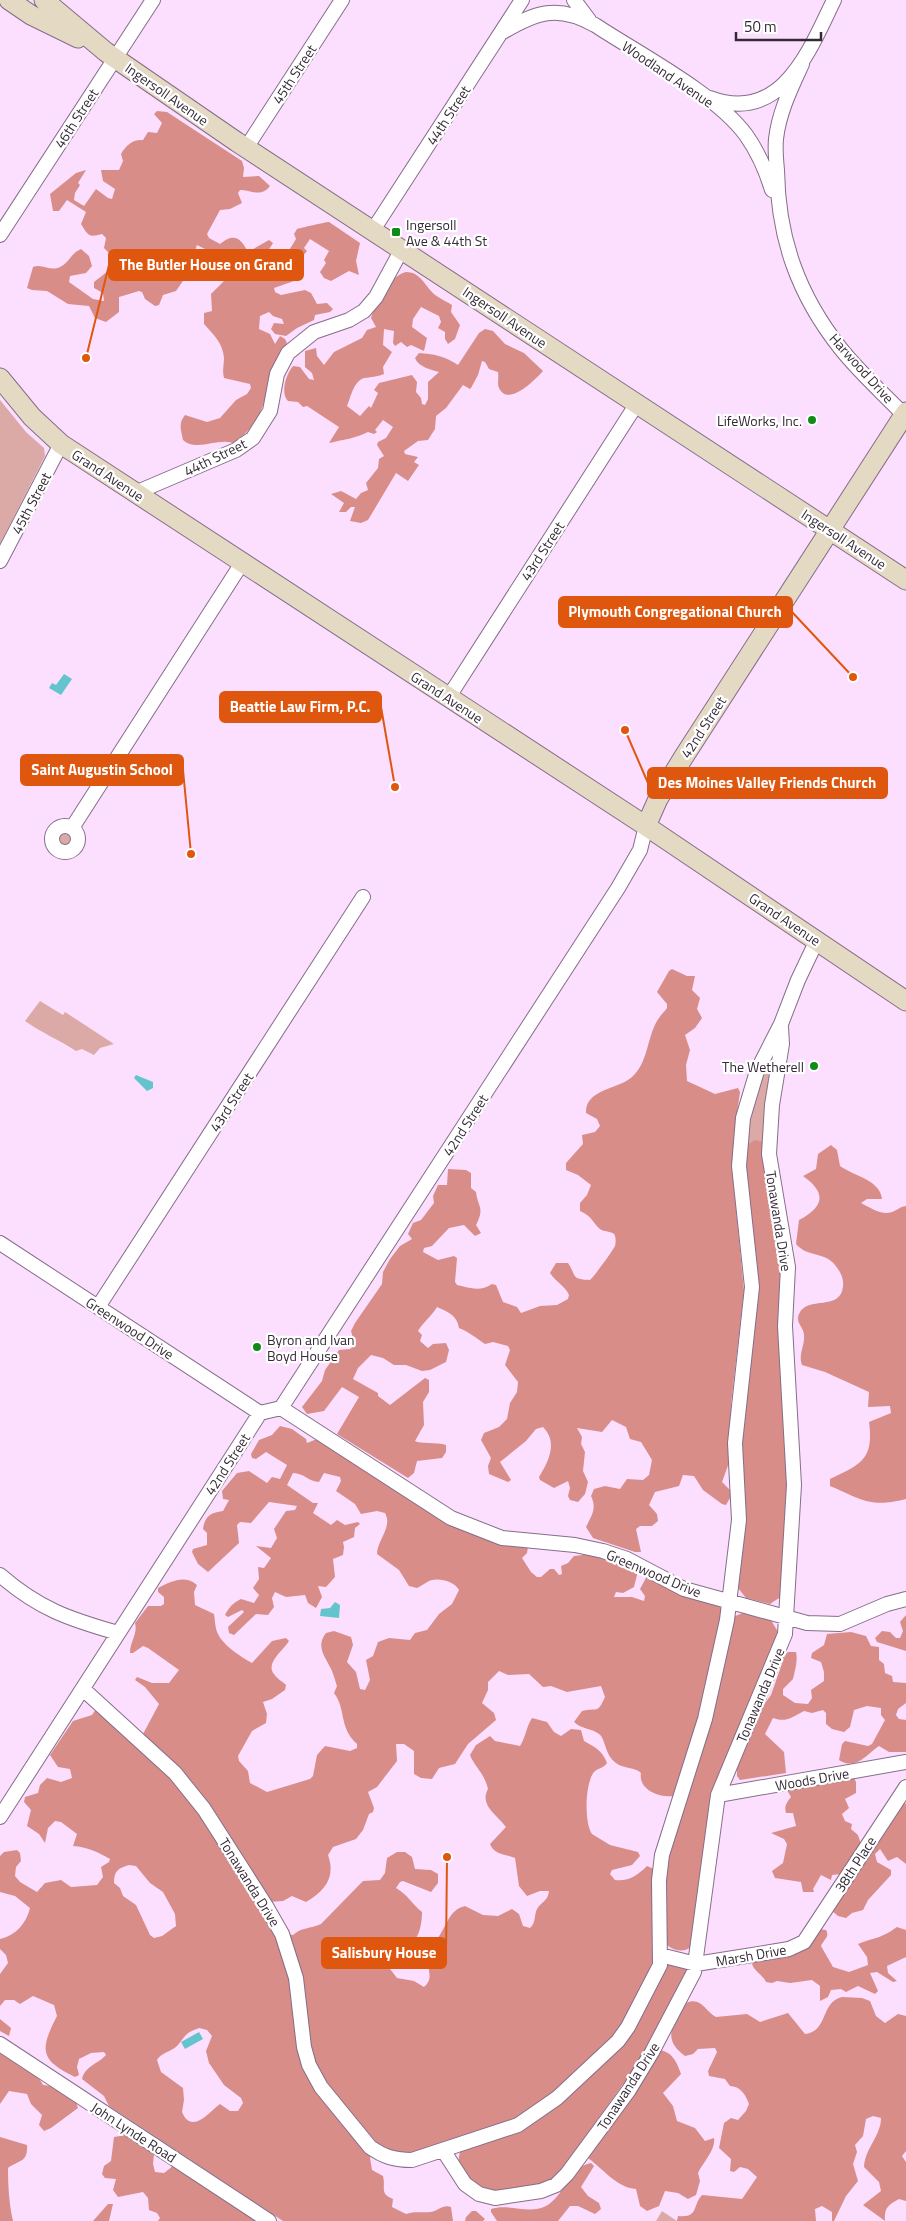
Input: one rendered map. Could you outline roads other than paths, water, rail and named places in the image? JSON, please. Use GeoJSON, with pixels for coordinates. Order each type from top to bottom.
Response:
{"type":"FeatureCollection","features":[{"type":"Feature","properties":{"kind":"main road","name":"Ingersoll Avenue"},"geometry":{"type":"LineString","coordinates":[[9,0],[31,15],[111,55]]}},
{"type":"Feature","properties":{"kind":"main road","name":"Ingersoll Avenue"},"geometry":{"type":"LineString","coordinates":[[44,0],[111,55],[246,148],[906,580]]}},
{"type":"Feature","properties":{"kind":"main road","name":"Grand Avenue"},"geometry":{"type":"LineString","coordinates":[[0,378],[32,417],[61,444],[242,564],[646,826],[906,1001]]}},
{"type":"Feature","properties":{"kind":"main road","name":"42nd Street"},"geometry":{"type":"LineString","coordinates":[[646,826],[658,799],[683,758],[905,413]]}},
{"type":"Feature","properties":{"kind":"street","name":"46th Street"},"geometry":{"type":"LineString","coordinates":[[0,235],[111,55],[152,0]]}},
{"type":"Feature","properties":{"kind":"street","name":"45th Street"},"geometry":{"type":"LineString","coordinates":[[246,148],[342,0]]}},
{"type":"Feature","properties":{"kind":"street","name":"44th Street"},"geometry":{"type":"LineString","coordinates":[[373,230],[522,0]]}},
{"type":"Feature","properties":{"kind":"street","name":"Woodland Avenue"},"geometry":{"type":"LineString","coordinates":[[574,0],[595,26]]}},
{"type":"Feature","properties":{"kind":"street","name":"Harwood Drive"},"geometry":{"type":"LineString","coordinates":[[834,0],[788,95],[776,140],[777,205],[794,267],[823,324],[842,350],[905,413]]}},
{"type":"Feature","properties":{"kind":"street","name":"Woodland Avenue"},"geometry":{"type":"LineString","coordinates":[[501,33],[528,17],[549,12],[566,13],[581,17],[704,96],[733,120],[746,135],[765,166],[777,205]]}},
{"type":"Feature","properties":{"kind":"street","name":"Harwood Drive"},"geometry":{"type":"LineString","coordinates":[[704,96],[729,102],[760,98],[782,88],[802,64]]}},
{"type":"Feature","properties":{"kind":"street","name":"44th Street"},"geometry":{"type":"LineString","coordinates":[[135,493],[236,450],[253,438],[270,410],[278,374],[288,353],[314,332],[349,320],[364,311],[376,297],[402,249]]}},
{"type":"Feature","properties":{"kind":"street","name":"43rd Street"},"geometry":{"type":"LineString","coordinates":[[448,698],[636,405]]}},
{"type":"Feature","properties":{"kind":"street","name":"45th Street"},"geometry":{"type":"LineString","coordinates":[[0,561],[61,444]]}},
{"type":"Feature","properties":{"kind":"street"},"geometry":{"type":"LineString","coordinates":[[72,828],[242,564]]}},
{"type":"Feature","properties":{"kind":"street","name":"42nd Street"},"geometry":{"type":"LineString","coordinates":[[281,1408],[618,888],[640,850],[646,826]]}},
{"type":"Feature","properties":{"kind":"street","name":"43rd Street"},"geometry":{"type":"LineString","coordinates":[[98,1307],[363,897]]}},
{"type":"Feature","properties":{"kind":"street","name":"Tonawanda Drive"},"geometry":{"type":"LineString","coordinates":[[83,1689],[175,1773],[204,1809],[266,1906],[282,1934],[293,1969],[304,2046],[309,2065],[321,2087],[370,2147],[387,2158],[412,2160],[518,2125],[557,2098],[618,2040],[628,2027],[660,1965],[659,1880],[662,1855],[705,1719],[727,1620],[739,1520],[735,1443],[752,1287],[739,1166],[740,1142],[749,1094],[757,1071],[781,1024],[798,980],[817,940]]}},
{"type":"Feature","properties":{"kind":"street","name":"Tonawanda Drive"},"geometry":{"type":"LineString","coordinates":[[443,2150],[465,2184],[479,2194],[495,2198],[541,2191],[556,2184],[567,2174],[629,2090],[694,1972],[718,1795],[782,1643],[786,1618],[794,1485],[785,1326],[788,1267],[769,1154],[772,1105],[782,1044],[781,1024]]}},
{"type":"Feature","properties":{"kind":"street","name":"Greenwood Drive"},"geometry":{"type":"LineString","coordinates":[[0,1243],[260,1413]]}},
{"type":"Feature","properties":{"kind":"street"},"geometry":{"type":"LineString","coordinates":[[260,1413],[281,1408]]}},
{"type":"Feature","properties":{"kind":"street","name":"Greenwood Drive"},"geometry":{"type":"LineString","coordinates":[[281,1408],[450,1518],[502,1538],[569,1544],[603,1551],[628,1559],[684,1589],[786,1618],[820,1625],[840,1624],[887,1604],[906,1599]]}},
{"type":"Feature","properties":{"kind":"street","name":"42nd Street"},"geometry":{"type":"LineString","coordinates":[[0,1817],[260,1413]]}},
{"type":"Feature","properties":{"kind":"street"},"geometry":{"type":"LineString","coordinates":[[0,1575],[20,1592],[53,1612],[118,1633]]}},
{"type":"Feature","properties":{"kind":"street","name":"Woods Drive"},"geometry":{"type":"LineString","coordinates":[[718,1795],[906,1762]]}},
{"type":"Feature","properties":{"kind":"street","name":"38th Place"},"geometry":{"type":"LineString","coordinates":[[804,1942],[906,1787]]}},
{"type":"Feature","properties":{"kind":"street","name":"Marsh Drive"},"geometry":{"type":"LineString","coordinates":[[696,1964],[788,1949],[804,1942]]}},
{"type":"Feature","properties":{"kind":"street"},"geometry":{"type":"LineString","coordinates":[[660,1955],[696,1964]]}},
{"type":"Feature","properties":{"kind":"street","name":"John Lynde Road"},"geometry":{"type":"LineString","coordinates":[[0,2044],[269,2221]]}},
{"type":"Feature","properties":{"kind":"place","name":"Ingersoll Ave & 44th St"},"geometry":{"type":"Point","coordinates":[396,232]}},
{"type":"Feature","properties":{"kind":"place","name":"The Butler House on Grand"},"geometry":{"type":"Point","coordinates":[86,358]}},
{"type":"Feature","properties":{"kind":"place","name":"LifeWorks, Inc."},"geometry":{"type":"Point","coordinates":[812,420]}},
{"type":"Feature","properties":{"kind":"place","name":"Plymouth Congregational Church"},"geometry":{"type":"Point","coordinates":[853,677]}},
{"type":"Feature","properties":{"kind":"place","name":"Des Moines Valley Friends Church"},"geometry":{"type":"Point","coordinates":[625,730]}},
{"type":"Feature","properties":{"kind":"place","name":"Beattie Law Firm, P.C."},"geometry":{"type":"Point","coordinates":[395,787]}},
{"type":"Feature","properties":{"kind":"place","name":"Saint Augustin School"},"geometry":{"type":"Point","coordinates":[191,854]}},
{"type":"Feature","properties":{"kind":"place","name":"The Wetherell"},"geometry":{"type":"Point","coordinates":[814,1066]}},
{"type":"Feature","properties":{"kind":"place","name":"Byron and Ivan Boyd House"},"geometry":{"type":"Point","coordinates":[257,1347]}},
{"type":"Feature","properties":{"kind":"place","name":"Salisbury House"},"geometry":{"type":"Point","coordinates":[447,1857]}}]}
